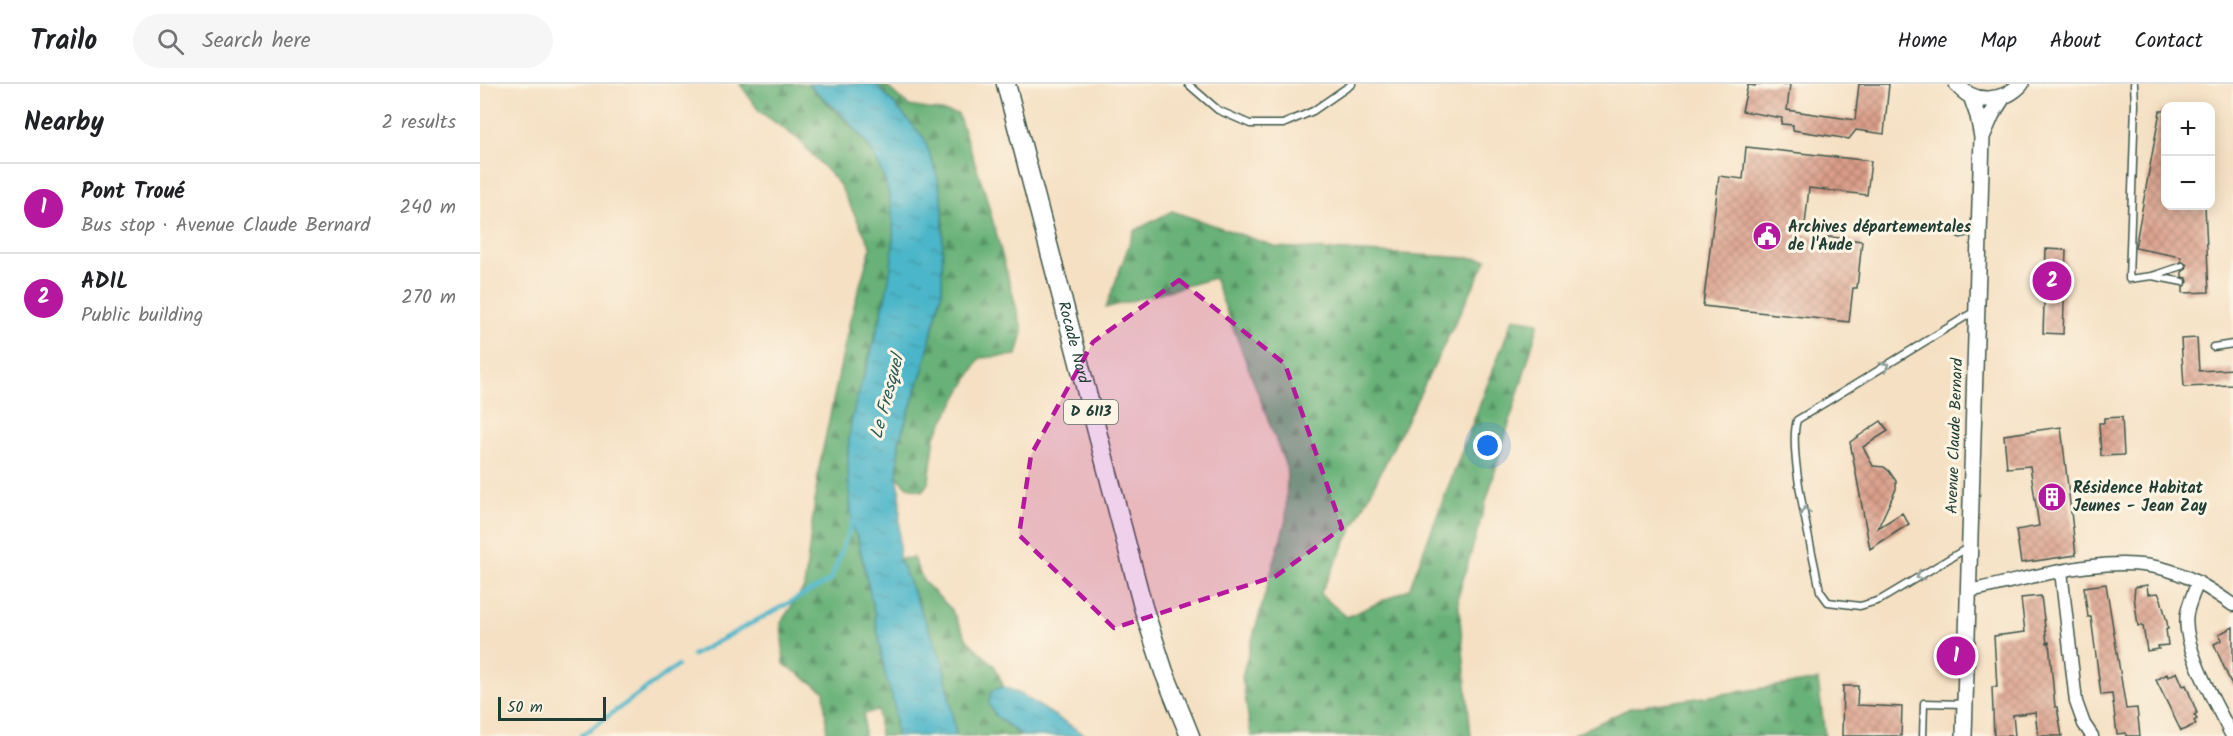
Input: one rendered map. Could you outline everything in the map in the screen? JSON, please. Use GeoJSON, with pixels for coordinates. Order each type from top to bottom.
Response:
{"type":"FeatureCollection","features":[{"type":"Feature","properties":{"kind":"main road","name":"Rocade Nord"},"geometry":{"type":"LineString","coordinates":[[1006,84],[1143,607],[1164,672],[1190,736]]}},
{"type":"Feature","properties":{"kind":"street"},"geometry":{"type":"LineString","coordinates":[[1957,84],[1971,96],[1992,100],[2015,91],[2021,84]]}},
{"type":"Feature","properties":{"kind":"street","name":"Avenue Claude Bernard"},"geometry":{"type":"LineString","coordinates":[[1964,736],[1982,137],[1971,96]]}},
{"type":"Feature","properties":{"kind":"street","name":"Avenue Claude Bernard"},"geometry":{"type":"LineString","coordinates":[[1982,137],[1992,114],[2003,97]]}},
{"type":"Feature","properties":{"kind":"street"},"geometry":{"type":"LineString","coordinates":[[1969,591],[2061,571],[2104,565],[2137,564],[2168,569],[2198,582],[2233,604]]}},
{"type":"Feature","properties":{"kind":"street"},"geometry":{"type":"LineString","coordinates":[[2061,571],[2076,702],[2084,724],[2092,736]]}},
{"type":"Feature","properties":{"kind":"street"},"geometry":{"type":"LineString","coordinates":[[2198,582],[2187,615],[2189,637],[2197,665],[2232,736]]}},
{"type":"Feature","properties":{"kind":"lane"},"geometry":{"type":"LineString","coordinates":[[1188,84],[1218,110],[1250,124],[1283,124],[1313,111],[1352,84]]}},
{"type":"Feature","properties":{"kind":"lane"},"geometry":{"type":"LineString","coordinates":[[2134,84],[2129,279],[2152,276],[2182,266]]}},
{"type":"Feature","properties":{"kind":"lane"},"geometry":{"type":"LineString","coordinates":[[1960,234],[1979,230]]}},
{"type":"Feature","properties":{"kind":"lane"},"geometry":{"type":"LineString","coordinates":[[2152,276],[2183,282]]}},
{"type":"Feature","properties":{"kind":"lane"},"geometry":{"type":"LineString","coordinates":[[1970,546],[1880,600],[1860,606],[1828,602],[1820,591],[1798,472],[1794,431],[1797,420],[1977,309]]}},
{"type":"Feature","properties":{"kind":"lane"},"geometry":{"type":"LineString","coordinates":[[2213,347],[2233,344]]}},
{"type":"Feature","properties":{"kind":"lane"},"geometry":{"type":"LineString","coordinates":[[1923,736],[1924,703],[1965,704]]}},
{"type":"Feature","properties":{"kind":"highlighted area"},"geometry":{"type":"Polygon","coordinates":[[[1179,280],[1285,364],[1342,528],[1276,576],[1114,628],[1019,535],[1031,455],[1093,342],[1179,280]]]}},
{"type":"Feature","properties":{"kind":"green space"},"geometry":{"type":"Polygon","coordinates":[[[740,84],[808,84],[856,131],[881,167],[886,181],[893,215],[894,243],[889,285],[853,414],[848,448],[850,506],[875,616],[885,674],[894,704],[896,736],[880,736],[878,710],[864,714],[864,736],[827,736],[824,691],[784,664],[781,622],[804,588],[819,468],[850,320],[871,247],[839,184],[798,139],[759,111],[740,84]]]}},
{"type":"Feature","properties":{"kind":"green space"},"geometry":{"type":"Polygon","coordinates":[[[865,84],[884,84],[909,106],[958,114],[984,189],[1023,332],[1017,355],[980,358],[935,436],[929,481],[923,491],[908,487],[897,476],[899,441],[923,369],[942,291],[943,207],[937,175],[924,138],[885,94],[865,84]]]}},
{"type":"Feature","properties":{"kind":"green space"},"geometry":{"type":"Polygon","coordinates":[[[1172,211],[1277,247],[1487,259],[1320,594],[1347,617],[1409,589],[1513,318],[1539,322],[1458,597],[1471,736],[1251,736],[1242,676],[1286,520],[1287,469],[1214,278],[1106,308],[1134,231],[1172,211]]]}},
{"type":"Feature","properties":{"kind":"green space"},"geometry":{"type":"Polygon","coordinates":[[[913,558],[924,582],[951,609],[968,641],[994,665],[1004,687],[995,689],[995,715],[1020,736],[956,736],[943,662],[899,559],[913,558]]]}},
{"type":"Feature","properties":{"kind":"green space"},"geometry":{"type":"Polygon","coordinates":[[[1818,680],[1825,736],[1572,736],[1630,708],[1818,680]]]}},
{"type":"Feature","properties":{"kind":"water","name":"Le Fresquel"},"geometry":{"type":"Polygon","coordinates":[[[808,84],[876,84],[924,138],[937,175],[943,207],[942,291],[923,369],[899,441],[897,476],[900,492],[899,559],[943,662],[956,736],[896,736],[894,704],[885,674],[858,539],[853,529],[848,463],[849,437],[857,397],[871,353],[890,275],[893,222],[889,196],[881,171],[868,146],[848,121],[808,84]]]}},
{"type":"Feature","properties":{"kind":"water"},"geometry":{"type":"Polygon","coordinates":[[[1004,687],[1020,694],[1087,736],[1022,736],[995,715],[989,704],[990,694],[995,689],[1004,687]]]}},
{"type":"Feature","properties":{"kind":"building"},"geometry":{"type":"Polygon","coordinates":[[[1755,84],[1790,84],[1787,110],[1855,120],[1859,84],[1889,84],[1884,134],[1856,130],[1849,139],[1793,130],[1793,125],[1781,124],[1782,118],[1742,111],[1748,85],[1755,86],[1755,84]]]}},
{"type":"Feature","properties":{"kind":"building"},"geometry":{"type":"Polygon","coordinates":[[[2161,111],[2161,210],[2205,210],[2209,292],[2183,293],[2183,287],[2188,282],[2187,278],[2182,277],[2182,272],[2187,265],[2181,261],[2181,257],[2135,248],[2161,111]]]}},
{"type":"Feature","properties":{"kind":"building","name":"Archives départementales de l'Aude"},"geometry":{"type":"Polygon","coordinates":[[[1746,147],[1871,161],[1867,195],[1809,188],[1804,234],[1862,241],[1857,288],[1853,288],[1849,322],[1703,306],[1719,176],[1743,179],[1746,147]]]}},
{"type":"Feature","properties":{"kind":"building"},"geometry":{"type":"Polygon","coordinates":[[[2046,249],[2066,250],[2063,334],[2043,333],[2046,249]]]}},
{"type":"Feature","properties":{"kind":"building"},"geometry":{"type":"Polygon","coordinates":[[[2197,338],[2199,371],[2233,369],[2233,385],[2184,387],[2181,339],[2197,338]]]}},
{"type":"Feature","properties":{"kind":"building"},"geometry":{"type":"Polygon","coordinates":[[[2122,417],[2124,455],[2101,456],[2099,423],[2104,423],[2104,418],[2122,417]]]}},
{"type":"Feature","properties":{"kind":"building"},"geometry":{"type":"Polygon","coordinates":[[[1881,421],[1888,431],[1863,447],[1873,466],[1884,467],[1896,481],[1896,489],[1878,528],[1902,513],[1909,524],[1870,549],[1850,442],[1881,421]]]}},
{"type":"Feature","properties":{"kind":"building","name":"Résidence Habitat Jeunes - Jean Zay"},"geometry":{"type":"Polygon","coordinates":[[[2061,427],[2076,555],[2021,563],[2016,530],[2039,526],[2030,466],[2007,468],[2004,435],[2061,427]]]}},
{"type":"Feature","properties":{"kind":"building"},"geometry":{"type":"Polygon","coordinates":[[[2106,584],[2126,709],[2137,708],[2140,736],[2117,734],[2112,694],[2101,695],[2091,617],[2088,617],[2084,587],[2106,584]]]}},
{"type":"Feature","properties":{"kind":"building"},"geometry":{"type":"Polygon","coordinates":[[[2147,585],[2148,594],[2158,593],[2161,599],[2167,622],[2168,645],[2147,651],[2143,626],[2138,626],[2134,596],[2135,587],[2147,585]]]}},
{"type":"Feature","properties":{"kind":"building"},"geometry":{"type":"Polygon","coordinates":[[[2041,596],[2047,643],[2049,642],[2055,707],[2057,707],[2062,736],[2038,736],[2035,712],[2013,715],[2015,736],[1994,736],[1992,687],[1997,687],[1994,636],[2025,632],[2021,598],[2041,596]]]}},
{"type":"Feature","properties":{"kind":"building"},"geometry":{"type":"Polygon","coordinates":[[[2233,627],[2233,688],[2214,644],[2222,640],[2219,634],[2233,627]]]}},
{"type":"Feature","properties":{"kind":"building"},"geometry":{"type":"Polygon","coordinates":[[[2177,672],[2183,686],[2186,685],[2197,713],[2194,715],[2197,719],[2194,721],[2196,724],[2181,731],[2156,680],[2177,672]]]}},
{"type":"Feature","properties":{"kind":"building"},"geometry":{"type":"Polygon","coordinates":[[[1843,686],[1858,686],[1857,705],[1902,707],[1901,736],[1842,736],[1843,686]]]}},
{"type":"Feature","properties":{"kind":"waterway"},"geometry":{"type":"LineString","coordinates":[[693,655],[831,580],[852,522],[856,517]]}},
{"type":"Feature","properties":{"kind":"waterway"},"geometry":{"type":"LineString","coordinates":[[581,736],[677,666]]}},
{"type":"Feature","properties":{"kind":"place","name":"Archives départementales de l'Aude"},"geometry":{"type":"Point","coordinates":[1767,236]}},
{"type":"Feature","properties":{"kind":"place","name":"ADIL"},"geometry":{"type":"Point","coordinates":[2052,281]}},
{"type":"Feature","properties":{"kind":"place","name":"Résidence Habitat Jeunes - Jean Zay"},"geometry":{"type":"Point","coordinates":[2052,497]}},
{"type":"Feature","properties":{"kind":"place","name":"Pont Troué"},"geometry":{"type":"Point","coordinates":[1956,656]}}]}
